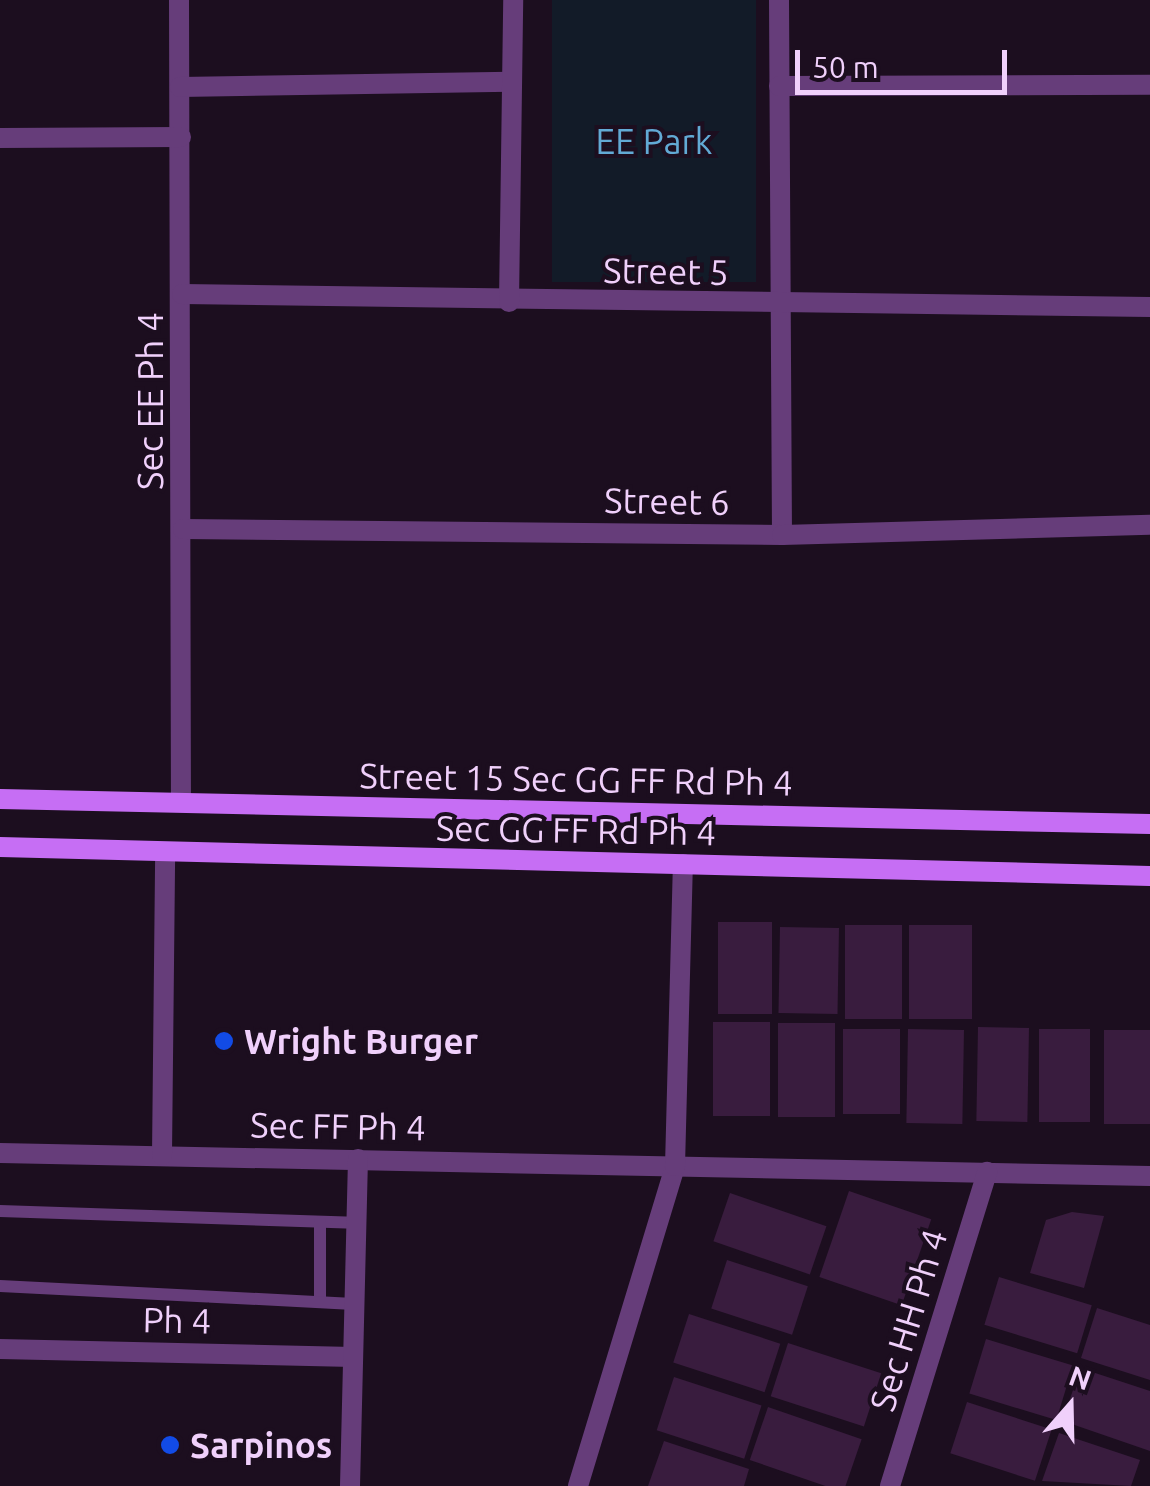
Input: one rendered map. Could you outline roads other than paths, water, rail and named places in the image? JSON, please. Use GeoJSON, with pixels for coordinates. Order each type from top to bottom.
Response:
{"type":"FeatureCollection","features":[{"type":"Feature","properties":{"kind":"main road","name":"Street 15 Sec GG FF Rd Ph 4"},"geometry":{"type":"LineString","coordinates":[[0,799],[1150,824]]}},
{"type":"Feature","properties":{"kind":"main road","name":"Sec GG FF Rd Ph 4"},"geometry":{"type":"LineString","coordinates":[[0,847],[1150,876]]}},
{"type":"Feature","properties":{"kind":"street","name":"Sec EE Ph 4"},"geometry":{"type":"LineString","coordinates":[[180,0],[181,802]]}},
{"type":"Feature","properties":{"kind":"street"},"geometry":{"type":"LineString","coordinates":[[509,302],[513,0]]}},
{"type":"Feature","properties":{"kind":"street"},"geometry":{"type":"LineString","coordinates":[[778,0],[782,535]]}},
{"type":"Feature","properties":{"kind":"street"},"geometry":{"type":"LineString","coordinates":[[180,87],[512,82]]}},
{"type":"Feature","properties":{"kind":"street"},"geometry":{"type":"LineString","coordinates":[[779,86],[1150,84]]}},
{"type":"Feature","properties":{"kind":"street"},"geometry":{"type":"LineString","coordinates":[[0,138],[181,138]]}},
{"type":"Feature","properties":{"kind":"street","name":"Street 5"},"geometry":{"type":"LineString","coordinates":[[182,294],[509,302],[1150,307]]}},
{"type":"Feature","properties":{"kind":"street","name":"Street 6"},"geometry":{"type":"LineString","coordinates":[[183,529],[782,535],[1150,525]]}},
{"type":"Feature","properties":{"kind":"street"},"geometry":{"type":"LineString","coordinates":[[162,1156],[165,854]]}},
{"type":"Feature","properties":{"kind":"street"},"geometry":{"type":"LineString","coordinates":[[578,1486],[674,1166],[683,864]]}},
{"type":"Feature","properties":{"kind":"street","name":"Sec FF Ph 4"},"geometry":{"type":"LineString","coordinates":[[0,1153],[1150,1176]]}},
{"type":"Feature","properties":{"kind":"street"},"geometry":{"type":"LineString","coordinates":[[350,1486],[358,1159]]}},
{"type":"Feature","properties":{"kind":"street","name":"Sec HH Ph 4"},"geometry":{"type":"LineString","coordinates":[[890,1486],[988,1172]]}},
{"type":"Feature","properties":{"kind":"street","name":"Ph 4"},"geometry":{"type":"LineString","coordinates":[[0,1349],[353,1357]]}},
{"type":"Feature","properties":{"kind":"lane"},"geometry":{"type":"LineString","coordinates":[[0,1211],[354,1223]]}},
{"type":"Feature","properties":{"kind":"lane"},"geometry":{"type":"LineString","coordinates":[[320,1222],[320,1300]]}},
{"type":"Feature","properties":{"kind":"lane"},"geometry":{"type":"LineString","coordinates":[[0,1286],[354,1304]]}},
{"type":"Feature","properties":{"kind":"place","name":"Wright Burger"},"geometry":{"type":"Point","coordinates":[224,1041]}},
{"type":"Feature","properties":{"kind":"place","name":"Sarpinos"},"geometry":{"type":"Point","coordinates":[170,1445]}},
{"type":"Feature","properties":{"kind":"park label","name":"EE Park"},"geometry":{"type":"Point","coordinates":[654,141]}}]}
